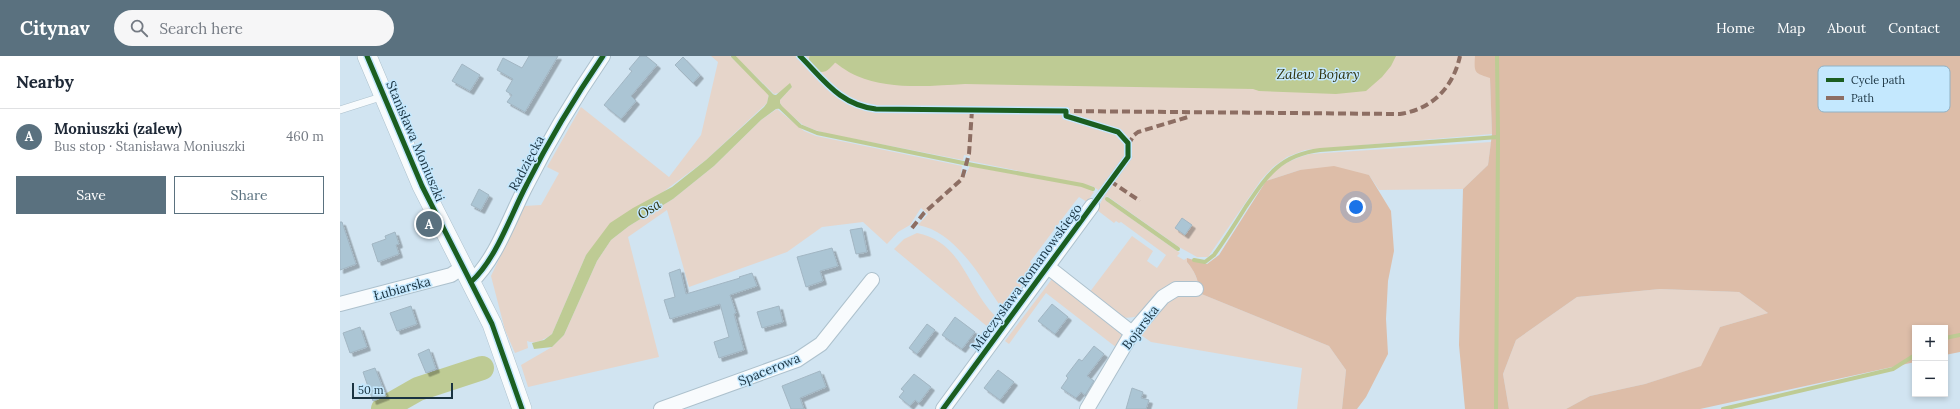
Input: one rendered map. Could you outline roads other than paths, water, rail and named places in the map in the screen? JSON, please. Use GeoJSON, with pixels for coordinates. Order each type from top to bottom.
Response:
{"type":"FeatureCollection","features":[{"type":"Feature","properties":{"kind":"street","name":"Stanisława Moniuszki"},"geometry":{"type":"LineString","coordinates":[[367,56],[422,186],[492,324],[522,409]]}},
{"type":"Feature","properties":{"kind":"street","name":"Radzięcka"},"geometry":{"type":"LineString","coordinates":[[467,275],[479,275],[490,259],[541,159],[603,56]]}},
{"type":"Feature","properties":{"kind":"street","name":"Mieczysława Romanowskiego"},"geometry":{"type":"LineString","coordinates":[[943,409],[1092,206]]}},
{"type":"Feature","properties":{"kind":"street"},"geometry":{"type":"LineString","coordinates":[[1048,267],[1132,333]]}},
{"type":"Feature","properties":{"kind":"street","name":"Łubiarska"},"geometry":{"type":"LineString","coordinates":[[340,304],[451,275],[467,275]]}},
{"type":"Feature","properties":{"kind":"street","name":"Spacerowa"},"geometry":{"type":"LineString","coordinates":[[661,409],[797,360],[821,344],[872,280]]}},
{"type":"Feature","properties":{"kind":"street","name":"Bojarska"},"geometry":{"type":"LineString","coordinates":[[1087,409],[1132,333],[1169,292],[1176,289],[1196,289]]}},
{"type":"Feature","properties":{"kind":"lane"},"geometry":{"type":"LineString","coordinates":[[340,110],[384,96]]}},
{"type":"Feature","properties":{"kind":"lane","name":"Mieczysława Romanowskiego"},"geometry":{"type":"LineString","coordinates":[[1092,206],[1128,157]]}},
{"type":"Feature","properties":{"kind":"water","name":"Zalew Bojary"},"geometry":{"type":"Polygon","coordinates":[[[826,56],[1396,56],[1391,66],[1382,77],[1366,91],[1336,94],[1259,91],[1253,89],[965,84],[924,86],[896,85],[857,76],[845,70],[826,56]]]}},
{"type":"Feature","properties":{"kind":"water"},"geometry":{"type":"Polygon","coordinates":[[[790,83],[792,87],[780,100],[783,108],[776,109],[761,120],[714,166],[673,199],[629,226],[611,240],[597,261],[564,335],[552,347],[534,349],[532,343],[544,340],[552,334],[586,255],[610,223],[633,208],[672,187],[706,160],[764,107],[767,103],[769,94],[776,95],[790,83]]]}},
{"type":"Feature","properties":{"kind":"waterway"},"geometry":{"type":"LineString","coordinates":[[733,56],[773,97]]}},
{"type":"Feature","properties":{"kind":"waterway","name":"Osa"},"geometry":{"type":"LineString","coordinates":[[821,60],[825,56]]}},
{"type":"Feature","properties":{"kind":"waterway"},"geometry":{"type":"LineString","coordinates":[[1496,409],[1498,137],[1497,56]]}},
{"type":"Feature","properties":{"kind":"waterway"},"geometry":{"type":"LineString","coordinates":[[779,106],[800,126],[817,133],[973,165],[1082,185],[1093,189]]}},
{"type":"Feature","properties":{"kind":"waterway"},"geometry":{"type":"LineString","coordinates":[[1194,260],[1205,262],[1214,255],[1267,177],[1284,162],[1294,157],[1320,150],[1498,137]]}},
{"type":"Feature","properties":{"kind":"waterway"},"geometry":{"type":"LineString","coordinates":[[1107,199],[1178,249]]}},
{"type":"Feature","properties":{"kind":"waterway"},"geometry":{"type":"LineString","coordinates":[[1948,337],[1960,335]]}},
{"type":"Feature","properties":{"kind":"waterway"},"geometry":{"type":"LineString","coordinates":[[1723,409],[1893,369],[1912,357]]}},
{"type":"Feature","properties":{"kind":"waterway","name":"Osa"},"geometry":{"type":"LineString","coordinates":[[383,409],[418,389],[482,368]]}},
{"type":"Feature","properties":{"kind":"place","name":"Moniuszki (zalew)"},"geometry":{"type":"Point","coordinates":[429,224]}}]}
